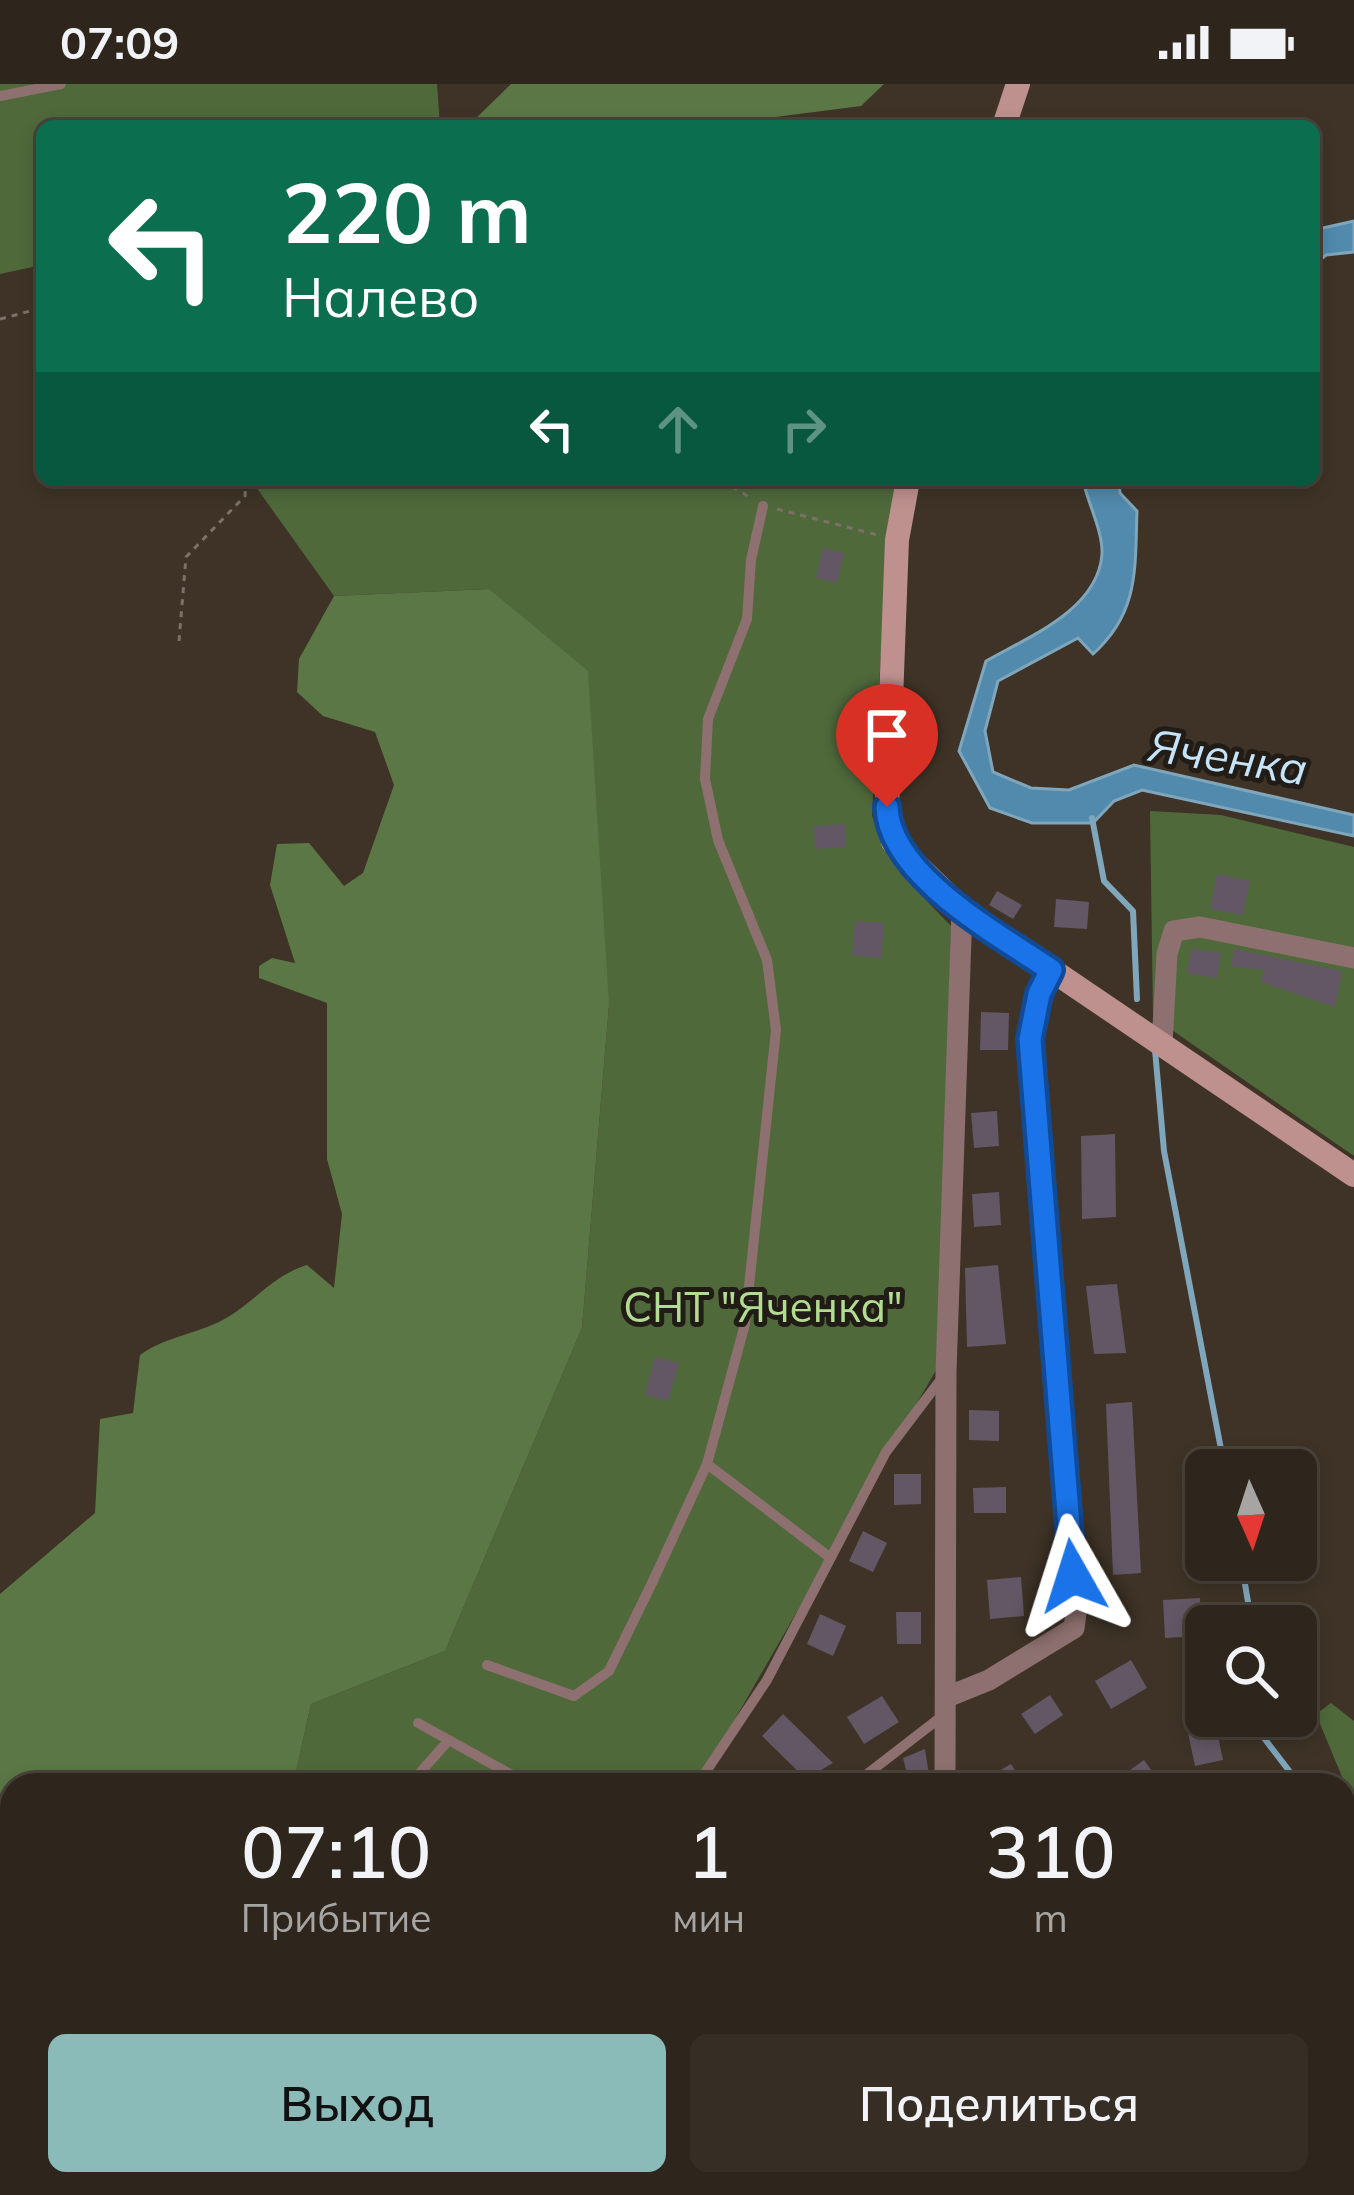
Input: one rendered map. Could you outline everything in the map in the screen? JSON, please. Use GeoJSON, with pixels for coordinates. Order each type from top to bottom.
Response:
{"type":"FeatureCollection","features":[{"type":"Feature","properties":{"kind":"street"},"geometry":{"type":"LineString","coordinates":[[1006,120],[1018,84]]}},
{"type":"Feature","properties":{"kind":"street"},"geometry":{"type":"LineString","coordinates":[[907,486],[898,540],[887,824],[893,842],[962,909],[1354,1175]]}},
{"type":"Feature","properties":{"kind":"street"},"geometry":{"type":"LineString","coordinates":[[945,1773],[946,1372],[962,909]]}},
{"type":"Feature","properties":{"kind":"street"},"geometry":{"type":"LineString","coordinates":[[1162,1046],[1167,954],[1174,931],[1200,927],[1354,958]]}},
{"type":"Feature","properties":{"kind":"street"},"geometry":{"type":"LineString","coordinates":[[944,1707],[1074,1628],[1078,1606],[1030,1039],[1039,994],[1051,970]]}},
{"type":"Feature","properties":{"kind":"lane"},"geometry":{"type":"LineString","coordinates":[[0,96],[61,84]]}},
{"type":"Feature","properties":{"kind":"lane"},"geometry":{"type":"LineString","coordinates":[[488,1665],[574,1696],[609,1671],[707,1464],[745,1324],[776,1030],[767,960],[718,840],[705,779],[708,718],[747,619],[751,560],[763,506]]}},
{"type":"Feature","properties":{"kind":"lane"},"geometry":{"type":"LineString","coordinates":[[705,1773],[766,1680],[886,1452],[946,1372]]}},
{"type":"Feature","properties":{"kind":"lane"},"geometry":{"type":"LineString","coordinates":[[707,1464],[828,1556]]}},
{"type":"Feature","properties":{"kind":"lane"},"geometry":{"type":"LineString","coordinates":[[867,1773],[944,1707]]}},
{"type":"Feature","properties":{"kind":"lane"},"geometry":{"type":"LineString","coordinates":[[418,1724],[508,1773]]}},
{"type":"Feature","properties":{"kind":"lane"},"geometry":{"type":"LineString","coordinates":[[420,1773],[449,1741]]}},
{"type":"Feature","properties":{"kind":"path"},"geometry":{"type":"LineString","coordinates":[[0,319],[36,310]]}},
{"type":"Feature","properties":{"kind":"path"},"geometry":{"type":"LineString","coordinates":[[179,641],[186,557],[245,496],[246,486]]}},
{"type":"Feature","properties":{"kind":"path"},"geometry":{"type":"LineString","coordinates":[[731,486],[763,506],[898,540]]}},
{"type":"Feature","properties":{"kind":"green space"},"geometry":{"type":"Polygon","coordinates":[[[0,84],[437,84],[440,120],[36,120],[36,266],[0,274],[0,84]]]}},
{"type":"Feature","properties":{"kind":"green space"},"geometry":{"type":"Polygon","coordinates":[[[511,84],[884,84],[861,106],[753,120],[474,120],[511,84]]]}},
{"type":"Feature","properties":{"kind":"green space","name":"СНТ \"Яченка\""},"geometry":{"type":"Polygon","coordinates":[[[255,486],[897,486],[887,542],[872,816],[901,874],[951,926],[939,1365],[704,1773],[296,1773],[311,1704],[445,1651],[582,1328],[609,1005],[489,589],[334,596],[255,486]]]}},
{"type":"Feature","properties":{"kind":"green space"},"geometry":{"type":"Polygon","coordinates":[[[489,589],[588,671],[609,1005],[582,1328],[445,1651],[311,1704],[296,1773],[0,1773],[0,1594],[95,1513],[100,1419],[133,1413],[140,1355],[228,1317],[284,1275],[307,1265],[334,1288],[342,1214],[327,1159],[327,1003],[259,978],[259,966],[272,958],[295,963],[270,885],[277,844],[309,843],[344,886],[363,873],[394,785],[375,732],[323,716],[297,692],[299,659],[334,596],[489,589]]]}},
{"type":"Feature","properties":{"kind":"green space"},"geometry":{"type":"Polygon","coordinates":[[[1150,811],[1221,815],[1354,847],[1354,1156],[1153,1017],[1150,811]]]}},
{"type":"Feature","properties":{"kind":"green space"},"geometry":{"type":"Polygon","coordinates":[[[1331,1703],[1354,1721],[1354,1773],[1340,1773],[1317,1716],[1331,1703]]]}},
{"type":"Feature","properties":{"kind":"water"},"geometry":{"type":"Polygon","coordinates":[[[1354,221],[1354,252],[1320,260],[1320,229],[1354,221]]]}},
{"type":"Feature","properties":{"kind":"water"},"geometry":{"type":"Polygon","coordinates":[[[1119,486],[1137,511],[1127,606],[1093,654],[1078,638],[998,681],[985,731],[993,772],[1031,788],[1069,790],[1134,765],[1354,815],[1354,836],[1142,790],[1114,801],[1093,823],[1032,823],[990,808],[959,751],[986,661],[1058,620],[1075,606],[1098,574],[1102,554],[1085,488],[1119,486]]]}},
{"type":"Feature","properties":{"kind":"building"},"geometry":{"type":"Polygon","coordinates":[[[823,548],[844,553],[837,583],[816,578],[823,548]]]}},
{"type":"Feature","properties":{"kind":"building"},"geometry":{"type":"Polygon","coordinates":[[[845,824],[846,847],[815,849],[814,826],[845,824]]]}},
{"type":"Feature","properties":{"kind":"building"},"geometry":{"type":"Polygon","coordinates":[[[1217,874],[1250,881],[1243,915],[1210,909],[1217,874]]]}},
{"type":"Feature","properties":{"kind":"building"},"geometry":{"type":"Polygon","coordinates":[[[997,891],[1022,905],[1013,919],[989,905],[997,891]]]}},
{"type":"Feature","properties":{"kind":"building"},"geometry":{"type":"Polygon","coordinates":[[[1056,899],[1089,902],[1087,929],[1054,927],[1056,899]]]}},
{"type":"Feature","properties":{"kind":"building"},"geometry":{"type":"Polygon","coordinates":[[[855,921],[884,923],[881,958],[852,956],[855,921]]]}},
{"type":"Feature","properties":{"kind":"building"},"geometry":{"type":"Polygon","coordinates":[[[1191,949],[1221,953],[1217,978],[1187,973],[1191,949]]]}},
{"type":"Feature","properties":{"kind":"building"},"geometry":{"type":"Polygon","coordinates":[[[1234,949],[1342,971],[1335,1007],[1261,982],[1264,970],[1231,966],[1234,949]]]}},
{"type":"Feature","properties":{"kind":"building"},"geometry":{"type":"Polygon","coordinates":[[[981,1012],[1009,1013],[1008,1050],[980,1050],[981,1012]]]}},
{"type":"Feature","properties":{"kind":"building"},"geometry":{"type":"Polygon","coordinates":[[[997,1111],[999,1146],[974,1148],[971,1113],[997,1111]]]}},
{"type":"Feature","properties":{"kind":"building"},"geometry":{"type":"Polygon","coordinates":[[[1115,1134],[1116,1217],[1082,1219],[1081,1136],[1115,1134]]]}},
{"type":"Feature","properties":{"kind":"building"},"geometry":{"type":"Polygon","coordinates":[[[999,1192],[1001,1225],[974,1227],[972,1194],[999,1192]]]}},
{"type":"Feature","properties":{"kind":"building"},"geometry":{"type":"Polygon","coordinates":[[[998,1265],[1006,1344],[967,1347],[965,1268],[998,1265]]]}},
{"type":"Feature","properties":{"kind":"building"},"geometry":{"type":"Polygon","coordinates":[[[1117,1284],[1126,1353],[1094,1354],[1086,1286],[1117,1284]]]}},
{"type":"Feature","properties":{"kind":"building"},"geometry":{"type":"Polygon","coordinates":[[[655,1357],[679,1363],[668,1401],[645,1395],[655,1357]]]}},
{"type":"Feature","properties":{"kind":"building"},"geometry":{"type":"Polygon","coordinates":[[[1132,1402],[1141,1573],[1113,1575],[1106,1404],[1132,1402]]]}},
{"type":"Feature","properties":{"kind":"building"},"geometry":{"type":"Polygon","coordinates":[[[969,1410],[999,1411],[999,1441],[969,1440],[969,1410]]]}},
{"type":"Feature","properties":{"kind":"building"},"geometry":{"type":"Polygon","coordinates":[[[894,1474],[921,1474],[921,1504],[894,1505],[894,1474]]]}},
{"type":"Feature","properties":{"kind":"building"},"geometry":{"type":"Polygon","coordinates":[[[1006,1487],[1006,1513],[974,1513],[973,1488],[1006,1487]]]}},
{"type":"Feature","properties":{"kind":"building"},"geometry":{"type":"Polygon","coordinates":[[[863,1531],[887,1543],[873,1572],[849,1561],[863,1531]]]}},
{"type":"Feature","properties":{"kind":"building"},"geometry":{"type":"Polygon","coordinates":[[[1021,1577],[1024,1616],[990,1619],[987,1580],[1021,1577]]]}},
{"type":"Feature","properties":{"kind":"building"},"geometry":{"type":"Polygon","coordinates":[[[1200,1598],[1200,1605],[1185,1605],[1185,1637],[1165,1638],[1163,1600],[1200,1598]]]}},
{"type":"Feature","properties":{"kind":"building"},"geometry":{"type":"Polygon","coordinates":[[[896,1612],[921,1612],[921,1644],[897,1644],[896,1612]]]}},
{"type":"Feature","properties":{"kind":"building"},"geometry":{"type":"Polygon","coordinates":[[[820,1614],[846,1626],[833,1656],[807,1644],[820,1614]]]}},
{"type":"Feature","properties":{"kind":"building"},"geometry":{"type":"Polygon","coordinates":[[[1131,1660],[1147,1688],[1111,1709],[1095,1681],[1131,1660]]]}},
{"type":"Feature","properties":{"kind":"building"},"geometry":{"type":"Polygon","coordinates":[[[1050,1695],[1063,1715],[1035,1734],[1021,1714],[1050,1695]]]}},
{"type":"Feature","properties":{"kind":"building"},"geometry":{"type":"Polygon","coordinates":[[[882,1696],[899,1722],[864,1744],[847,1717],[882,1696]]]}},
{"type":"Feature","properties":{"kind":"building"},"geometry":{"type":"Polygon","coordinates":[[[783,1714],[833,1763],[816,1773],[800,1773],[762,1736],[783,1714]]]}},
{"type":"Feature","properties":{"kind":"building"},"geometry":{"type":"Polygon","coordinates":[[[1189,1737],[1218,1737],[1223,1760],[1195,1766],[1189,1737]]]}},
{"type":"Feature","properties":{"kind":"building"},"geometry":{"type":"Polygon","coordinates":[[[925,1749],[929,1773],[907,1773],[903,1758],[925,1749]]]}},
{"type":"Feature","properties":{"kind":"building"},"geometry":{"type":"Polygon","coordinates":[[[1144,1760],[1153,1773],[1126,1773],[1144,1760]]]}},
{"type":"Feature","properties":{"kind":"building"},"geometry":{"type":"Polygon","coordinates":[[[1011,1764],[1017,1773],[996,1773],[1011,1764]]]}},
{"type":"Feature","properties":{"kind":"waterway"},"geometry":{"type":"LineString","coordinates":[[1092,818],[1104,881],[1133,911],[1137,999]]}},
{"type":"Feature","properties":{"kind":"waterway"},"geometry":{"type":"LineString","coordinates":[[1155,1050],[1164,1151],[1221,1449]]}},
{"type":"Feature","properties":{"kind":"waterway"},"geometry":{"type":"LineString","coordinates":[[1244,1581],[1248,1605]]}},
{"type":"Feature","properties":{"kind":"waterway"},"geometry":{"type":"LineString","coordinates":[[1264,1737],[1291,1773]]}},
{"type":"Feature","properties":{"kind":"route"},"geometry":{"type":"LineString","coordinates":[[887,807],[893,842],[920,873],[962,909],[1051,970],[1039,994],[1030,1039],[1073,1576]]}},
{"type":"Feature","properties":{"kind":"water label","name":"Яченка"},"geometry":{"type":"Point","coordinates":[1228,757]}}]}
